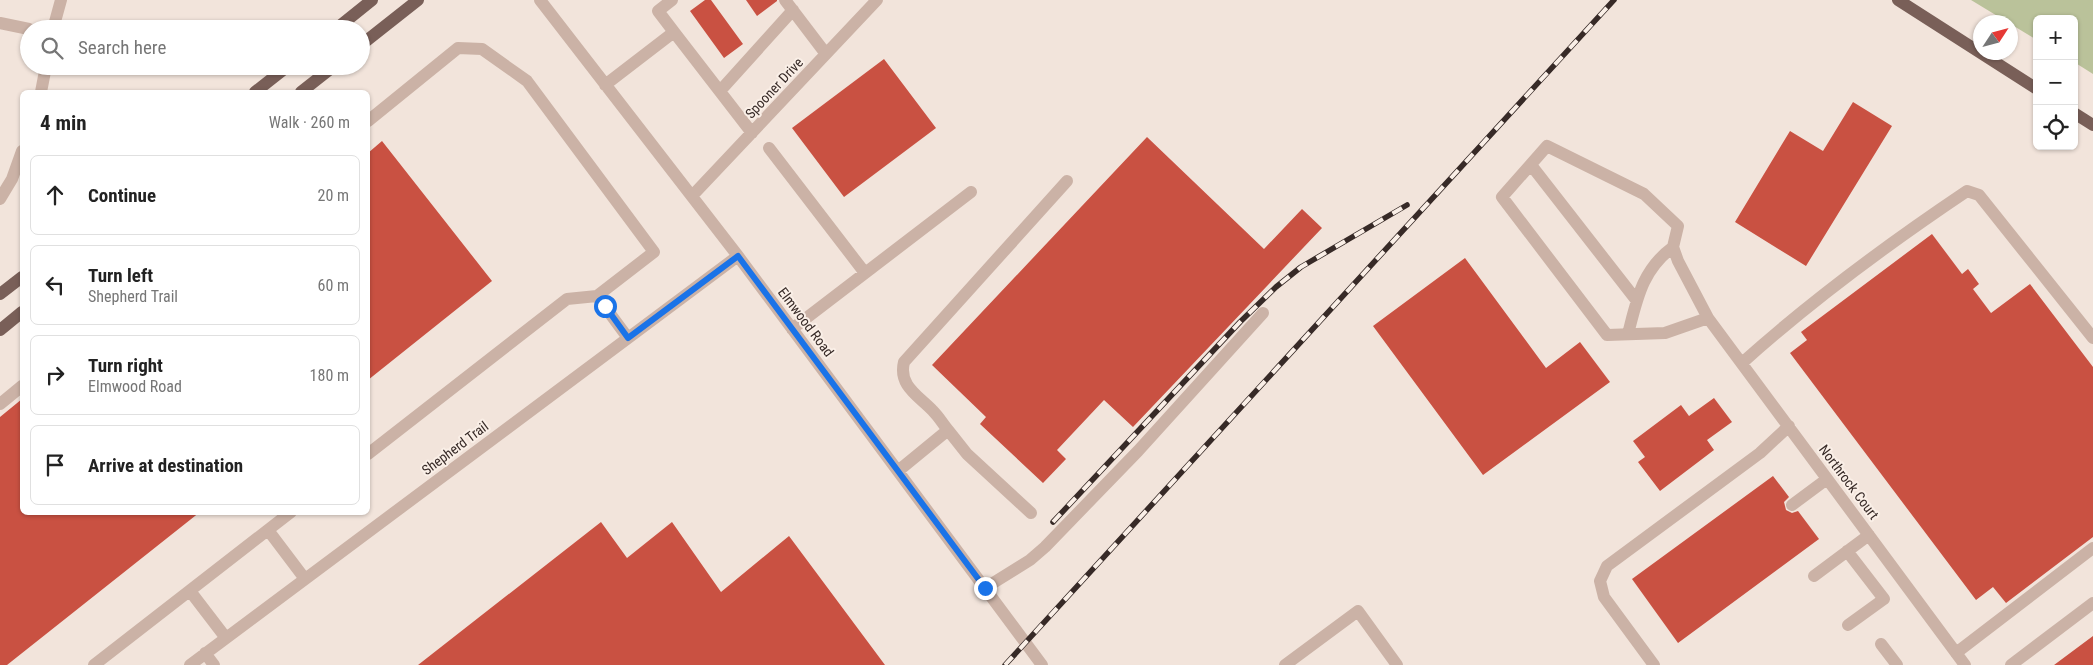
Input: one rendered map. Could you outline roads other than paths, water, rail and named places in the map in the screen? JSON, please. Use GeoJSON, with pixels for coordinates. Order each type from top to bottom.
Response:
{"type":"FeatureCollection","features":[{"type":"Feature","properties":{"kind":"main road"},"geometry":{"type":"LineString","coordinates":[[347,20],[372,0]]}},
{"type":"Feature","properties":{"kind":"main road"},"geometry":{"type":"LineString","coordinates":[[370,38],[418,0]]}},
{"type":"Feature","properties":{"kind":"main road"},"geometry":{"type":"LineString","coordinates":[[1898,0],[2033,86]]}},
{"type":"Feature","properties":{"kind":"main road"},"geometry":{"type":"LineString","coordinates":[[258,90],[277,75]]}},
{"type":"Feature","properties":{"kind":"main road"},"geometry":{"type":"LineString","coordinates":[[304,90],[323,75]]}},
{"type":"Feature","properties":{"kind":"main road"},"geometry":{"type":"LineString","coordinates":[[2078,116],[2093,125]]}},
{"type":"Feature","properties":{"kind":"main road"},"geometry":{"type":"LineString","coordinates":[[0,294],[20,278]]}},
{"type":"Feature","properties":{"kind":"main road"},"geometry":{"type":"LineString","coordinates":[[0,330],[20,314]]}},
{"type":"Feature","properties":{"kind":"street"},"geometry":{"type":"LineString","coordinates":[[56,20],[60,0]]}},
{"type":"Feature","properties":{"kind":"street","name":"Elmwood Road"},"geometry":{"type":"LineString","coordinates":[[540,0],[738,256],[1042,665]]}},
{"type":"Feature","properties":{"kind":"street"},"geometry":{"type":"LineString","coordinates":[[672,0],[658,11],[752,133]]}},
{"type":"Feature","properties":{"kind":"street","name":"Spooner Drive"},"geometry":{"type":"LineString","coordinates":[[692,196],[877,0]]}},
{"type":"Feature","properties":{"kind":"street"},"geometry":{"type":"LineString","coordinates":[[720,91],[789,5],[826,54]]}},
{"type":"Feature","properties":{"kind":"street"},"geometry":{"type":"LineString","coordinates":[[0,23],[20,27]]}},
{"type":"Feature","properties":{"kind":"street"},"geometry":{"type":"LineString","coordinates":[[605,84],[674,32]]}},
{"type":"Feature","properties":{"kind":"street"},"geometry":{"type":"LineString","coordinates":[[370,119],[458,48],[482,49],[526,81],[654,252],[597,296],[567,299],[370,452]]}},
{"type":"Feature","properties":{"kind":"street"},"geometry":{"type":"LineString","coordinates":[[41,90],[44,75]]}},
{"type":"Feature","properties":{"kind":"street"},"geometry":{"type":"LineString","coordinates":[[1628,334],[1642,284],[1659,258],[1673,248],[1678,226],[1644,194],[1547,146],[1502,197],[1607,335],[1665,333],[1708,318]]}},
{"type":"Feature","properties":{"kind":"street"},"geometry":{"type":"LineString","coordinates":[[769,148],[865,273]]}},
{"type":"Feature","properties":{"kind":"street"},"geometry":{"type":"LineString","coordinates":[[0,199],[12,178],[20,156]]}},
{"type":"Feature","properties":{"kind":"street"},"geometry":{"type":"LineString","coordinates":[[1530,165],[1637,301]]}},
{"type":"Feature","properties":{"kind":"street"},"geometry":{"type":"LineString","coordinates":[[1031,513],[967,454],[934,411],[905,383],[902,369],[904,362],[1067,181]]}},
{"type":"Feature","properties":{"kind":"street"},"geometry":{"type":"LineString","coordinates":[[1742,363],[1793,318],[1907,231],[1967,191],[1979,195],[2093,338]]}},
{"type":"Feature","properties":{"kind":"street"},"geometry":{"type":"LineString","coordinates":[[792,329],[971,192]]}},
{"type":"Feature","properties":{"kind":"street","name":"Northrock Court"},"geometry":{"type":"LineString","coordinates":[[1673,248],[1708,318],[1965,665]]}},
{"type":"Feature","properties":{"kind":"street","name":"Shepherd Trail"},"geometry":{"type":"LineString","coordinates":[[190,665],[738,256]]}},
{"type":"Feature","properties":{"kind":"street"},"geometry":{"type":"LineString","coordinates":[[597,296],[628,338]]}},
{"type":"Feature","properties":{"kind":"street"},"geometry":{"type":"LineString","coordinates":[[985,588],[1030,560],[1045,547],[1138,451],[1263,313]]}},
{"type":"Feature","properties":{"kind":"street"},"geometry":{"type":"LineString","coordinates":[[0,404],[20,388]]}},
{"type":"Feature","properties":{"kind":"street"},"geometry":{"type":"LineString","coordinates":[[1654,665],[1604,597],[1600,581],[1607,566],[1760,453],[1789,426]]}},
{"type":"Feature","properties":{"kind":"street"},"geometry":{"type":"LineString","coordinates":[[898,471],[948,430]]}},
{"type":"Feature","properties":{"kind":"street"},"geometry":{"type":"LineString","coordinates":[[1792,505],[1827,479]]}},
{"type":"Feature","properties":{"kind":"street"},"geometry":{"type":"LineString","coordinates":[[94,665],[287,515]]}},
{"type":"Feature","properties":{"kind":"street"},"geometry":{"type":"LineString","coordinates":[[268,530],[305,579]]}},
{"type":"Feature","properties":{"kind":"street"},"geometry":{"type":"LineString","coordinates":[[1814,576],[1869,535]]}},
{"type":"Feature","properties":{"kind":"street"},"geometry":{"type":"LineString","coordinates":[[1956,653],[2093,548]]}},
{"type":"Feature","properties":{"kind":"street"},"geometry":{"type":"LineString","coordinates":[[1848,551],[1884,599],[1848,626]]}},
{"type":"Feature","properties":{"kind":"street"},"geometry":{"type":"LineString","coordinates":[[190,591],[226,638]]}},
{"type":"Feature","properties":{"kind":"street"},"geometry":{"type":"LineString","coordinates":[[2011,665],[2093,603]]}},
{"type":"Feature","properties":{"kind":"street"},"geometry":{"type":"LineString","coordinates":[[1285,665],[1358,612],[1397,665]]}},
{"type":"Feature","properties":{"kind":"street"},"geometry":{"type":"LineString","coordinates":[[1881,644],[1897,665]]}},
{"type":"Feature","properties":{"kind":"street"},"geometry":{"type":"LineString","coordinates":[[205,653],[214,665]]}},
{"type":"Feature","properties":{"kind":"railway"},"geometry":{"type":"LineString","coordinates":[[1005,665],[1614,0]]}},
{"type":"Feature","properties":{"kind":"railway"},"geometry":{"type":"LineString","coordinates":[[1053,522],[1240,322],[1276,287],[1301,267],[1407,205]]}}]}
